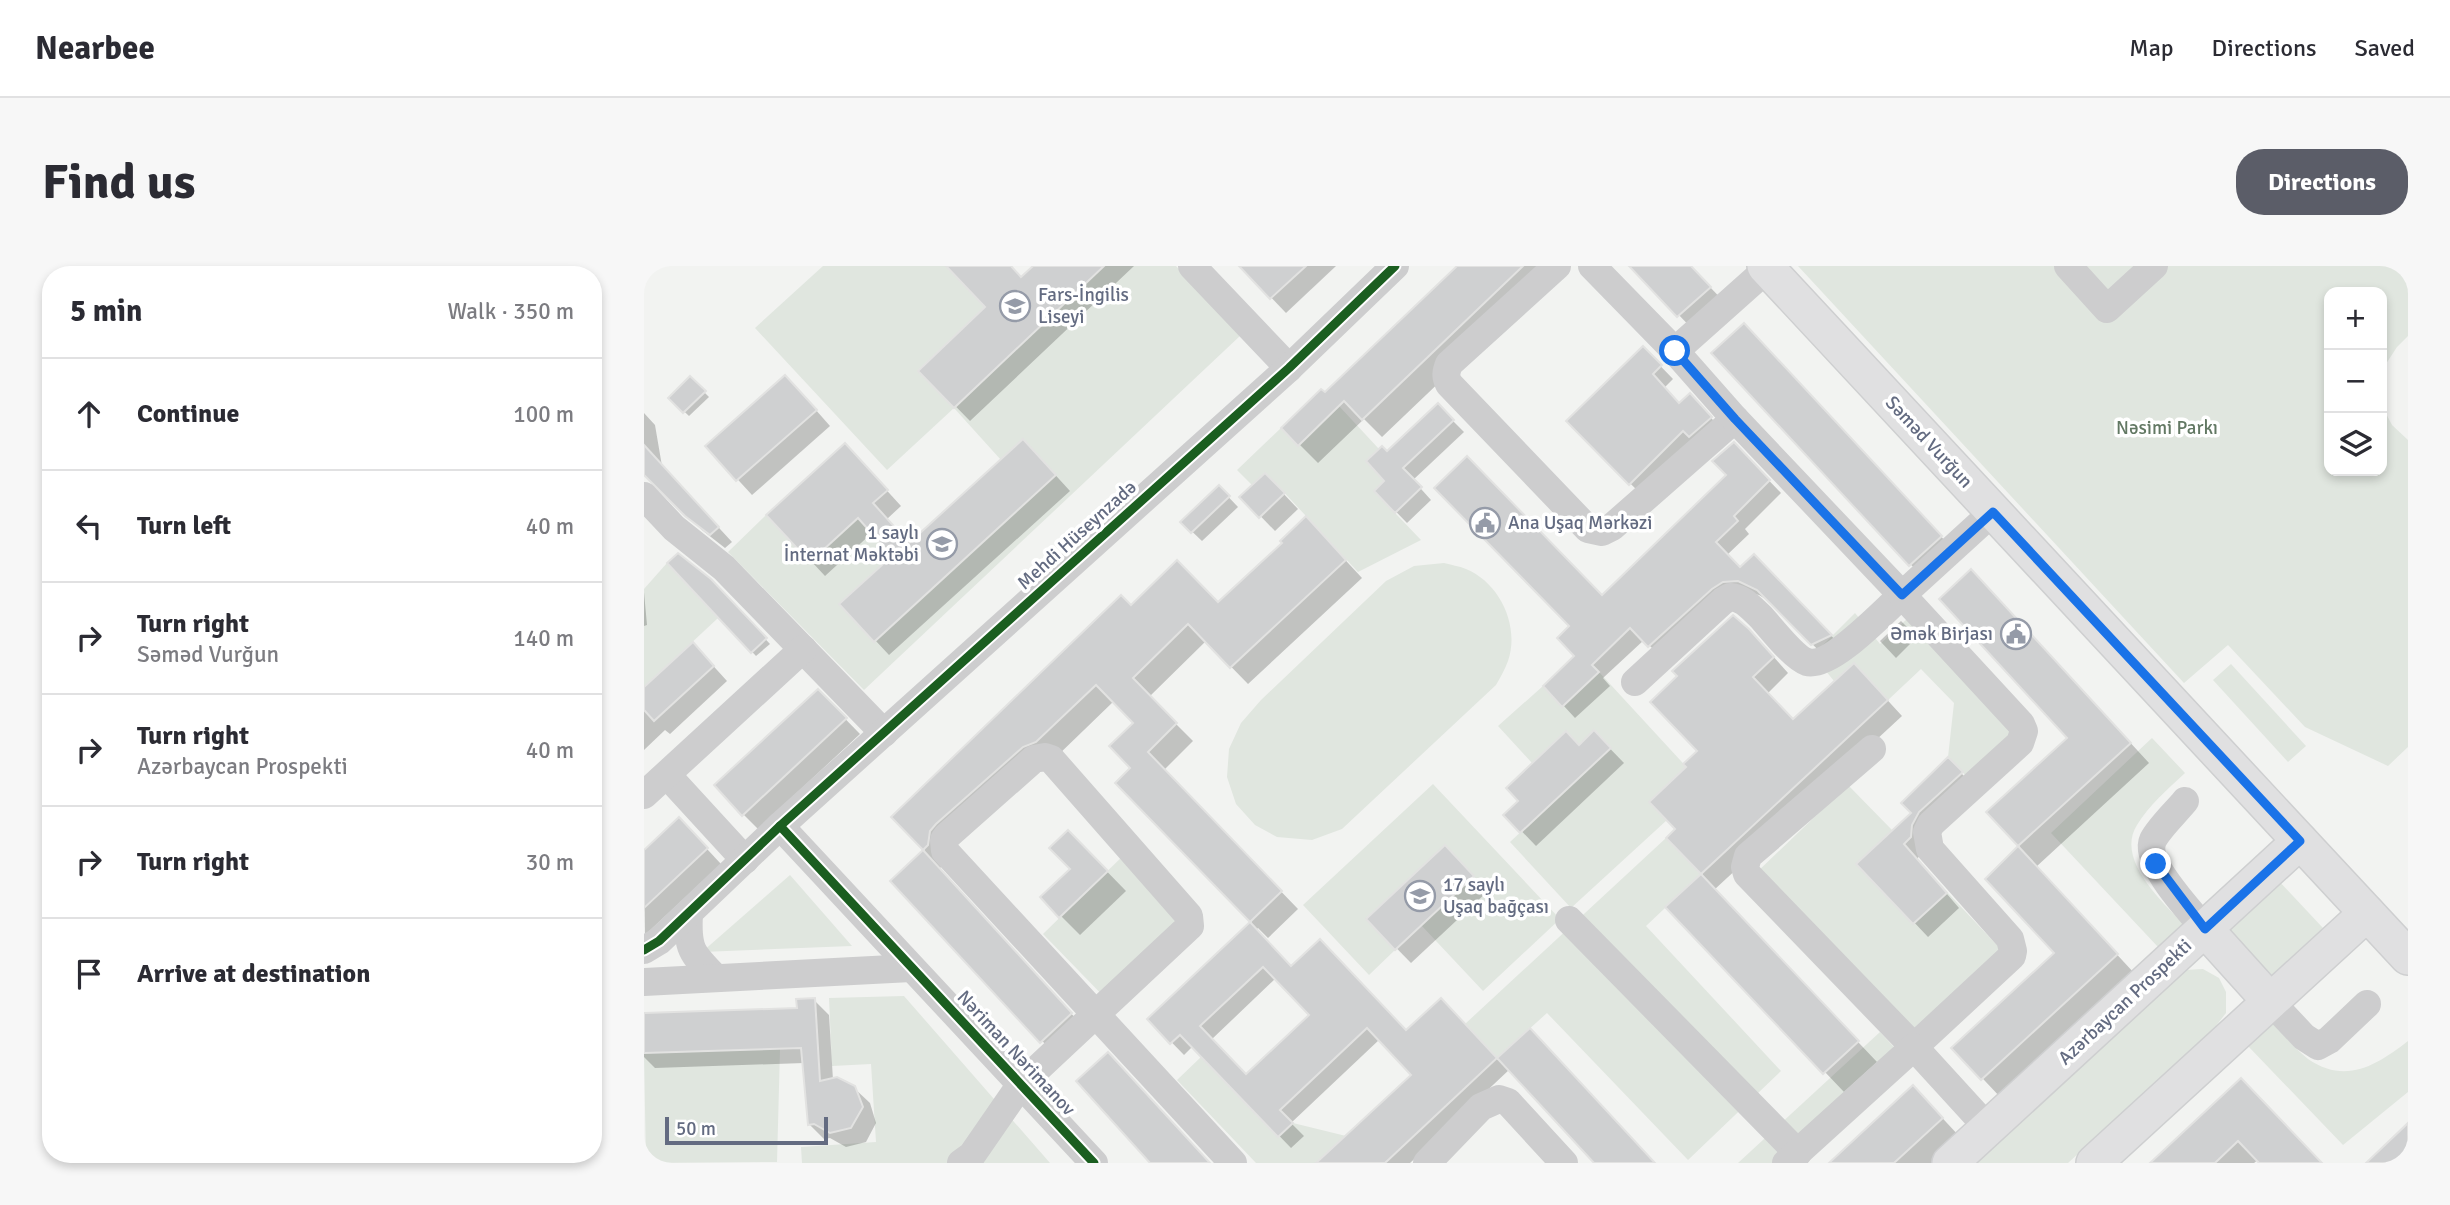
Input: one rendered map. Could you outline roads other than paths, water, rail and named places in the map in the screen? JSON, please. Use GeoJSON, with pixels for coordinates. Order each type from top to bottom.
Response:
{"type":"FeatureCollection","features":[{"type":"Feature","properties":{"kind":"main road","name":"Səməd Vurğun"},"geometry":{"type":"LineString","coordinates":[[1766,267],[2408,957]]}},
{"type":"Feature","properties":{"kind":"main road","name":"Azərbaycan Prospekti"},"geometry":{"type":"LineString","coordinates":[[1950,1163],[2300,841]]}},
{"type":"Feature","properties":{"kind":"main road"},"geometry":{"type":"LineString","coordinates":[[2094,1163],[2367,913]]}},
{"type":"Feature","properties":{"kind":"main road"},"geometry":{"type":"LineString","coordinates":[[2205,929],[2270,1001]]}},
{"type":"Feature","properties":{"kind":"street","name":"Mehdi Hüseynzadə"},"geometry":{"type":"LineString","coordinates":[[644,950],[659,941],[780,826],[1289,368],[1395,266]]}},
{"type":"Feature","properties":{"kind":"street"},"geometry":{"type":"LineString","coordinates":[[1557,266],[1449,364],[1446,378],[1588,529],[1602,532],[1612,527],[1735,419]]}},
{"type":"Feature","properties":{"kind":"street"},"geometry":{"type":"LineString","coordinates":[[1569,920],[1792,1158],[2012,956],[2010,939],[1930,849],[1927,832],[1931,824],[2021,743],[2024,731],[2021,724],[1902,595],[1735,419],[1675,351],[1592,266]]}},
{"type":"Feature","properties":{"kind":"street"},"geometry":{"type":"LineString","coordinates":[[2068,266],[2107,309],[2154,266]]}},
{"type":"Feature","properties":{"kind":"street"},"geometry":{"type":"LineString","coordinates":[[1675,351],[1766,267]]}},
{"type":"Feature","properties":{"kind":"street"},"geometry":{"type":"LineString","coordinates":[[1206,270],[1289,368]]}},
{"type":"Feature","properties":{"kind":"street"},"geometry":{"type":"LineString","coordinates":[[644,496],[674,528],[724,568],[884,733]]}},
{"type":"Feature","properties":{"kind":"street"},"geometry":{"type":"LineString","coordinates":[[1635,682],[1730,597],[1746,602],[1805,662],[1816,663],[1841,649],[1993,512]]}},
{"type":"Feature","properties":{"kind":"street"},"geometry":{"type":"LineString","coordinates":[[644,795],[803,649]]}},
{"type":"Feature","properties":{"kind":"street"},"geometry":{"type":"LineString","coordinates":[[1872,749],[1748,856],[1745,867],[1747,874],[1988,1128]]}},
{"type":"Feature","properties":{"kind":"street"},"geometry":{"type":"LineString","coordinates":[[961,1163],[972,1155],[1021,1084],[1097,1014],[1186,931],[1191,921],[1051,759],[1040,757],[947,836],[945,851],[1097,1014],[1233,1163]]}},
{"type":"Feature","properties":{"kind":"street"},"geometry":{"type":"LineString","coordinates":[[667,775],[745,860]]}},
{"type":"Feature","properties":{"kind":"street"},"geometry":{"type":"LineString","coordinates":[[2185,802],[2152,841],[2151,852],[2165,879],[2205,929]]}},
{"type":"Feature","properties":{"kind":"street","name":"Nəriman Nərimanov"},"geometry":{"type":"LineString","coordinates":[[780,826],[1094,1163]]}},
{"type":"Feature","properties":{"kind":"street"},"geometry":{"type":"LineString","coordinates":[[689,913],[688,940],[694,956],[716,978]]}},
{"type":"Feature","properties":{"kind":"street"},"geometry":{"type":"LineString","coordinates":[[644,982],[911,968]]}},
{"type":"Feature","properties":{"kind":"street"},"geometry":{"type":"LineString","coordinates":[[2270,1001],[2304,1037],[2318,1046],[2329,1040],[2367,1004]]}},
{"type":"Feature","properties":{"kind":"street"},"geometry":{"type":"LineString","coordinates":[[1427,1163],[1482,1107],[1499,1099],[1508,1102],[1564,1163]]}},
{"type":"Feature","properties":{"kind":"place","name":"Fars-İngilis Liseyi"},"geometry":{"type":"Point","coordinates":[1015,306]}},
{"type":"Feature","properties":{"kind":"place","name":"Ana Uşaq Mərkəzi"},"geometry":{"type":"Point","coordinates":[1485,523]}},
{"type":"Feature","properties":{"kind":"place","name":"1 saylı İnternat Məktəbi"},"geometry":{"type":"Point","coordinates":[942,544]}},
{"type":"Feature","properties":{"kind":"place","name":"Əmək Birjası"},"geometry":{"type":"Point","coordinates":[2016,634]}},
{"type":"Feature","properties":{"kind":"place","name":"17 saylı Uşaq bağçası"},"geometry":{"type":"Point","coordinates":[1420,896]}},
{"type":"Feature","properties":{"kind":"park label","name":"Nəsimi Parkı"},"geometry":{"type":"Point","coordinates":[2167,428]}}]}
